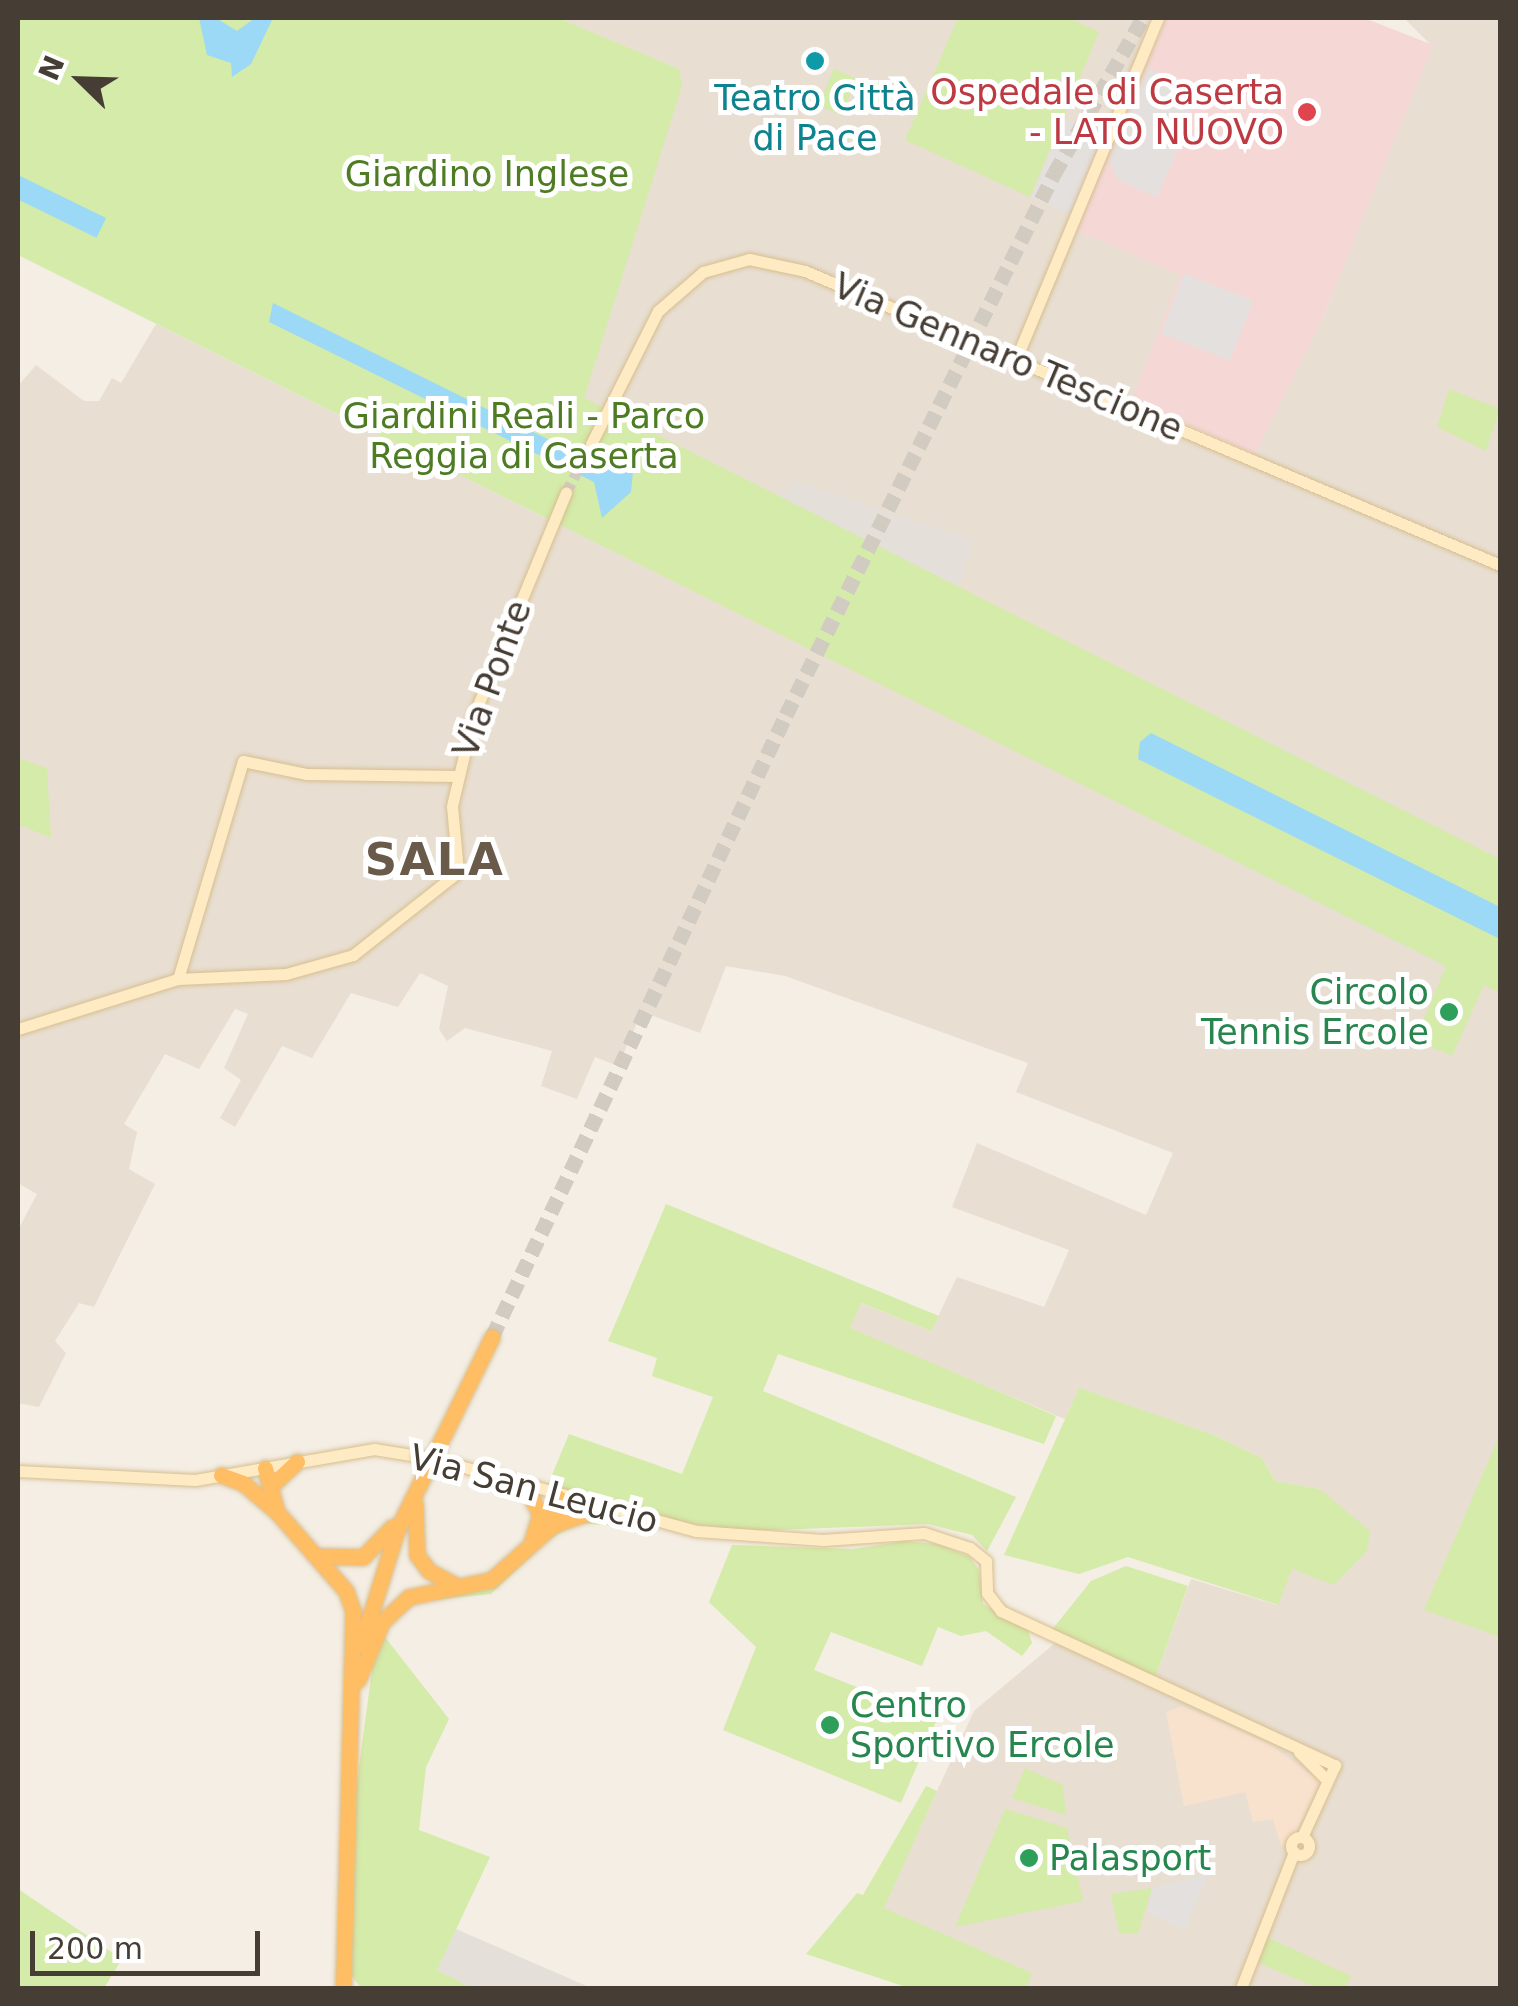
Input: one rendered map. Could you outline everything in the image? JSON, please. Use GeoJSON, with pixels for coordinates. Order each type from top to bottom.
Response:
{"type":"FeatureCollection","features":[{"type":"Feature","properties":{"kind":"highway"},"geometry":{"type":"LineString","coordinates":[[316,1556],[363,1558],[388,1533],[418,1484],[492,1337]]}},
{"type":"Feature","properties":{"kind":"highway"},"geometry":{"type":"LineString","coordinates":[[266,1489],[297,1462]]}},
{"type":"Feature","properties":{"kind":"highway"},"geometry":{"type":"LineString","coordinates":[[265,1468],[266,1489],[277,1512],[346,1591],[353,1611],[343,1988]]}},
{"type":"Feature","properties":{"kind":"highway"},"geometry":{"type":"LineString","coordinates":[[221,1475],[266,1489]]}},
{"type":"Feature","properties":{"kind":"highway"},"geometry":{"type":"LineString","coordinates":[[418,1484],[412,1537],[417,1555],[442,1580],[462,1587]]}},
{"type":"Feature","properties":{"kind":"highway"},"geometry":{"type":"LineString","coordinates":[[350,1703],[373,1599],[418,1484]]}},
{"type":"Feature","properties":{"kind":"highway"},"geometry":{"type":"LineString","coordinates":[[526,1487],[546,1520]]}},
{"type":"Feature","properties":{"kind":"highway"},"geometry":{"type":"LineString","coordinates":[[350,1703],[371,1640],[395,1607],[425,1592],[491,1580],[532,1541],[558,1497]]}},
{"type":"Feature","properties":{"kind":"highway"},"geometry":{"type":"LineString","coordinates":[[546,1520],[599,1509]]}},
{"type":"Feature","properties":{"kind":"street"},"geometry":{"type":"LineString","coordinates":[[1016,359],[1158,18]]}},
{"type":"Feature","properties":{"kind":"street","name":"Via Gennaro Tescione"},"geometry":{"type":"LineString","coordinates":[[591,444],[658,311],[703,272],[749,259],[805,271],[1500,565]]}},
{"type":"Feature","properties":{"kind":"street","name":"Via Ponte"},"geometry":{"type":"LineString","coordinates":[[178,979],[286,974],[353,955],[458,872],[450,838],[457,776],[488,668],[566,493]]}},
{"type":"Feature","properties":{"kind":"street"},"geometry":{"type":"LineString","coordinates":[[18,1029],[178,979],[243,761],[306,774],[457,776]]}},
{"type":"Feature","properties":{"kind":"street","name":"Via San Leucio"},"geometry":{"type":"LineString","coordinates":[[18,1472],[177,1480],[374,1449],[442,1461],[599,1509],[732,1534],[823,1540],[924,1534],[986,1561],[987,1593],[1001,1612],[1298,1752]]}},
{"type":"Feature","properties":{"kind":"street"},"geometry":{"type":"LineString","coordinates":[[1241,1988],[1294,1852],[1292,1843],[1302,1838],[1336,1765],[1298,1752]]}},
{"type":"Feature","properties":{"kind":"street"},"geometry":{"type":"LineString","coordinates":[[1298,1752],[1327,1780]]}},
{"type":"Feature","properties":{"kind":"shaded area"},"geometry":{"type":"Polygon","coordinates":[[[559,18],[1150,18],[1145,55],[1070,227],[1182,275],[1132,408],[1250,458],[1320,324],[1432,46],[1404,18],[1500,18],[1500,1988],[1026,1988],[1031,1973],[883,1908],[974,1711],[1061,1638],[1154,1681],[1191,1579],[1277,1605],[1320,1489],[1275,1481],[1262,1458],[1211,1434],[1079,1389],[1065,1419],[849,1329],[860,1303],[931,1331],[957,1277],[1044,1307],[1069,1250],[952,1207],[977,1143],[1146,1215],[1173,1153],[1016,1092],[1028,1063],[785,976],[726,966],[700,1033],[642,1012],[618,1066],[595,1057],[577,1099],[541,1086],[552,1051],[465,1028],[447,1041],[439,1029],[448,986],[420,973],[398,1007],[351,993],[312,1058],[282,1046],[235,1127],[220,1118],[241,1080],[224,1068],[248,1014],[235,1009],[199,1069],[165,1054],[124,1124],[137,1132],[129,1169],[155,1184],[94,1307],[79,1303],[55,1341],[66,1353],[39,1407],[18,1403],[18,1230],[37,1194],[18,1183],[18,386],[36,365],[84,401],[99,401],[112,378],[121,383],[156,324],[544,517],[678,69],[559,18]]]}},
{"type":"Feature","properties":{"kind":"shaded area"},"geometry":{"type":"Polygon","coordinates":[[[1166,18],[1364,18],[1433,45],[1320,324],[1255,454],[1131,401],[1181,275],[1075,230],[1166,18]]]}},
{"type":"Feature","properties":{"kind":"shaded area"},"geometry":{"type":"Polygon","coordinates":[[[1148,68],[1191,86],[1190,121],[1157,197],[1118,180],[1109,160],[1148,68]]]}},
{"type":"Feature","properties":{"kind":"shaded area"},"geometry":{"type":"Polygon","coordinates":[[[1063,120],[1105,137],[1073,215],[1032,198],[1063,120]]]}},
{"type":"Feature","properties":{"kind":"shaded area"},"geometry":{"type":"Polygon","coordinates":[[[1184,274],[1253,301],[1230,360],[1161,334],[1184,274]]]}},
{"type":"Feature","properties":{"kind":"shaded area"},"geometry":{"type":"Polygon","coordinates":[[[795,481],[975,540],[958,588],[775,497],[795,481]]]}},
{"type":"Feature","properties":{"kind":"shaded area"},"geometry":{"type":"Polygon","coordinates":[[[1182,1706],[1269,1744],[1321,1782],[1293,1837],[1281,1846],[1273,1819],[1253,1822],[1245,1792],[1184,1806],[1166,1712],[1182,1706]]]}},
{"type":"Feature","properties":{"kind":"shaded area"},"geometry":{"type":"Polygon","coordinates":[[[1208,1874],[1185,1929],[1147,1913],[1152,1888],[1208,1874]]]}},
{"type":"Feature","properties":{"kind":"shaded area"},"geometry":{"type":"Polygon","coordinates":[[[456,1929],[589,1987],[472,1988],[436,1970],[456,1929]]]}},
{"type":"Feature","properties":{"kind":"green space"},"geometry":{"type":"Polygon","coordinates":[[[18,18],[559,18],[679,69],[682,86],[584,398],[1500,859],[1500,993],[1484,985],[1452,1056],[1415,1040],[1446,966],[18,255],[18,18]]]}},
{"type":"Feature","properties":{"kind":"green space"},"geometry":{"type":"Polygon","coordinates":[[[958,18],[1069,18],[1099,32],[1030,197],[905,140],[958,18]]]}},
{"type":"Feature","properties":{"kind":"green space"},"geometry":{"type":"Polygon","coordinates":[[[834,69],[857,79],[841,116],[818,106],[834,69]]]}},
{"type":"Feature","properties":{"kind":"green space"},"geometry":{"type":"Polygon","coordinates":[[[1449,389],[1500,409],[1486,451],[1437,427],[1449,389]]]}},
{"type":"Feature","properties":{"kind":"green space"},"geometry":{"type":"Polygon","coordinates":[[[18,758],[47,768],[51,838],[18,824],[18,758]]]}},
{"type":"Feature","properties":{"kind":"green space"},"geometry":{"type":"Polygon","coordinates":[[[666,1204],[939,1316],[931,1331],[861,1303],[850,1328],[1056,1416],[1044,1444],[778,1354],[763,1391],[1016,1497],[987,1551],[972,1535],[928,1524],[748,1531],[692,1524],[547,1487],[569,1434],[682,1474],[713,1397],[652,1376],[657,1358],[608,1341],[666,1204]]]}},
{"type":"Feature","properties":{"kind":"green space"},"geometry":{"type":"Polygon","coordinates":[[[1079,1388],[1211,1434],[1262,1458],[1275,1481],[1320,1489],[1370,1531],[1367,1551],[1334,1585],[1292,1569],[1278,1605],[1128,1557],[1079,1574],[1004,1555],[1079,1388]]]}},
{"type":"Feature","properties":{"kind":"green space"},"geometry":{"type":"Polygon","coordinates":[[[1500,1434],[1500,1637],[1424,1610],[1500,1434]]]}},
{"type":"Feature","properties":{"kind":"green space"},"geometry":{"type":"Polygon","coordinates":[[[597,1518],[659,1530],[578,1523],[548,1540],[491,1594],[415,1602],[381,1632],[400,1606],[429,1595],[488,1590],[559,1526],[597,1518]]]}},
{"type":"Feature","properties":{"kind":"green space"},"geometry":{"type":"Polygon","coordinates":[[[905,1541],[938,1544],[970,1557],[979,1570],[983,1604],[1028,1630],[1032,1643],[1022,1656],[986,1631],[961,1636],[938,1627],[922,1666],[831,1632],[814,1670],[937,1719],[901,1803],[723,1730],[756,1647],[709,1602],[732,1545],[853,1549],[905,1541]]]}},
{"type":"Feature","properties":{"kind":"green space"},"geometry":{"type":"Polygon","coordinates":[[[1126,1566],[1188,1586],[1154,1681],[1051,1631],[1091,1581],[1126,1566]]]}},
{"type":"Feature","properties":{"kind":"green space"},"geometry":{"type":"Polygon","coordinates":[[[381,1632],[449,1719],[426,1767],[419,1830],[490,1857],[437,1970],[472,1988],[361,1988],[351,1975],[356,1789],[376,1640],[381,1632]]]}},
{"type":"Feature","properties":{"kind":"green space"},"geometry":{"type":"Polygon","coordinates":[[[1025,1768],[1063,1785],[1066,1815],[1012,1798],[1025,1768]]]}},
{"type":"Feature","properties":{"kind":"green space"},"geometry":{"type":"Polygon","coordinates":[[[926,1786],[937,1791],[884,1908],[1032,1973],[1026,1988],[909,1988],[806,1954],[857,1893],[863,1895],[926,1786]]]}},
{"type":"Feature","properties":{"kind":"green space","name":"Palasport"},"geometry":{"type":"Polygon","coordinates":[[[1005,1809],[1067,1828],[1083,1901],[955,1927],[1005,1809]]]}},
{"type":"Feature","properties":{"kind":"green space"},"geometry":{"type":"Polygon","coordinates":[[[1152,1888],[1138,1934],[1119,1933],[1111,1894],[1152,1888]]]}},
{"type":"Feature","properties":{"kind":"green space"},"geometry":{"type":"Polygon","coordinates":[[[18,1889],[122,1959],[104,1988],[18,1988],[18,1889]]]}},
{"type":"Feature","properties":{"kind":"green space"},"geometry":{"type":"Polygon","coordinates":[[[1267,1937],[1351,1976],[1345,1988],[1318,1988],[1259,1963],[1267,1937]]]}},
{"type":"Feature","properties":{"kind":"water"},"geometry":{"type":"Polygon","coordinates":[[[199,18],[216,18],[237,31],[255,18],[273,18],[251,64],[232,77],[231,63],[207,55],[199,18]]]}},
{"type":"Feature","properties":{"kind":"water"},"geometry":{"type":"Polygon","coordinates":[[[18,175],[106,218],[96,238],[18,199],[18,175]]]}},
{"type":"Feature","properties":{"kind":"water"},"geometry":{"type":"Polygon","coordinates":[[[273,303],[602,466],[635,451],[631,492],[602,518],[594,482],[269,322],[273,303]]]}},
{"type":"Feature","properties":{"kind":"water"},"geometry":{"type":"Polygon","coordinates":[[[1151,733],[1500,907],[1500,939],[1138,759],[1140,742],[1151,733]]]}},
{"type":"Feature","properties":{"kind":"tunnel"},"geometry":{"type":"LineString","coordinates":[[492,1337],[786,715],[1054,174],[1143,18]]}},
{"type":"Feature","properties":{"kind":"tunnel"},"geometry":{"type":"LineString","coordinates":[[566,493],[591,444]]}},
{"type":"Feature","properties":{"kind":"place","name":"Teatro Città di Pace"},"geometry":{"type":"Point","coordinates":[815,61]}},
{"type":"Feature","properties":{"kind":"place","name":"Ospedale di Caserta - LATO NUOVO"},"geometry":{"type":"Point","coordinates":[1307,112]}},
{"type":"Feature","properties":{"kind":"place","name":"Circolo Tennis Ercole"},"geometry":{"type":"Point","coordinates":[1449,1012]}},
{"type":"Feature","properties":{"kind":"place","name":"Centro Sportivo Ercole"},"geometry":{"type":"Point","coordinates":[830,1725]}},
{"type":"Feature","properties":{"kind":"place","name":"Palasport"},"geometry":{"type":"Point","coordinates":[1029,1858]}},
{"type":"Feature","properties":{"kind":"district","name":"SALA"},"geometry":{"type":"Point","coordinates":[435,860]}},
{"type":"Feature","properties":{"kind":"park label","name":"Giardino Inglese"},"geometry":{"type":"Point","coordinates":[487,174]}},
{"type":"Feature","properties":{"kind":"park label","name":"Giardini Reali - Parco Reggia di Caserta"},"geometry":{"type":"Point","coordinates":[524,436]}}]}
